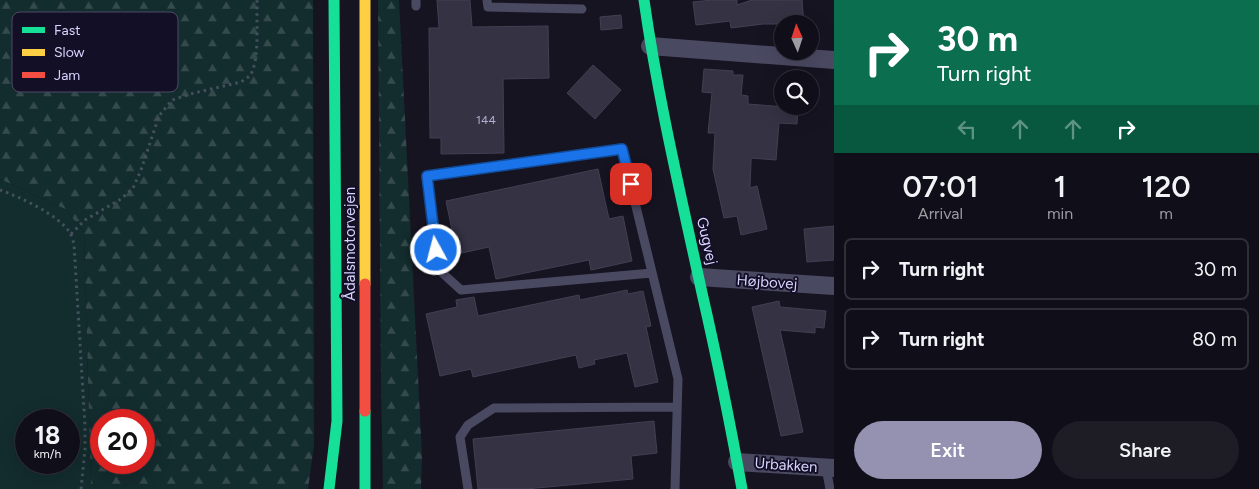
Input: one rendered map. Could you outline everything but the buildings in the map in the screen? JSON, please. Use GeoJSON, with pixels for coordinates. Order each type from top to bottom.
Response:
{"type":"FeatureCollection","features":[{"type":"Feature","properties":{"kind":"main road","name":"Ådalsmotorvejen"},"geometry":{"type":"LineString","coordinates":[[329,489],[337,421],[334,0]]}},
{"type":"Feature","properties":{"kind":"main road","name":"Ådalsmotorvejen"},"geometry":{"type":"LineString","coordinates":[[365,0],[365,489]]}},
{"type":"Feature","properties":{"kind":"main road","name":"Gugvej"},"geometry":{"type":"LineString","coordinates":[[644,0],[650,46],[663,112],[742,489]]}},
{"type":"Feature","properties":{"kind":"street"},"geometry":{"type":"LineString","coordinates":[[650,46],[834,60]]}},
{"type":"Feature","properties":{"kind":"street","name":"Højbovej"},"geometry":{"type":"LineString","coordinates":[[699,277],[834,286]]}},
{"type":"Feature","properties":{"kind":"street","name":"Urbakken"},"geometry":{"type":"LineString","coordinates":[[737,462],[830,468]]}},
{"type":"Feature","properties":{"kind":"lane"},"geometry":{"type":"LineString","coordinates":[[487,0],[488,6],[582,9]]}},
{"type":"Feature","properties":{"kind":"lane"},"geometry":{"type":"LineString","coordinates":[[652,273],[461,290],[438,269],[427,176],[622,149],[678,379],[675,489]]}},
{"type":"Feature","properties":{"kind":"lane"},"geometry":{"type":"LineString","coordinates":[[468,489],[460,437],[468,425],[494,408],[677,407]]}},
{"type":"Feature","properties":{"kind":"lane"},"geometry":{"type":"LineString","coordinates":[[830,468],[830,489]]}},
{"type":"Feature","properties":{"kind":"path"},"geometry":{"type":"LineString","coordinates":[[71,234],[85,220],[122,199],[133,188],[141,170],[158,116],[172,100],[240,82],[251,75],[255,64],[257,44],[257,0]]}},
{"type":"Feature","properties":{"kind":"path"},"geometry":{"type":"LineString","coordinates":[[0,190],[20,197],[52,217],[71,234],[74,244],[85,426],[85,450],[81,489]]}},
{"type":"Feature","properties":{"kind":"green space"},"geometry":{"type":"Polygon","coordinates":[[[0,0],[313,0],[314,445],[308,489],[91,489],[91,474],[155,474],[155,409],[90,409],[90,452],[84,232],[65,209],[0,179],[0,0]]]}},
{"type":"Feature","properties":{"kind":"green space"},"geometry":{"type":"Polygon","coordinates":[[[378,0],[399,0],[422,455],[421,489],[383,489],[378,0]]]}},
{"type":"Feature","properties":{"kind":"green space"},"geometry":{"type":"Polygon","coordinates":[[[0,179],[65,209],[84,232],[91,489],[0,489],[0,179]]]}},
{"type":"Feature","properties":{"kind":"traffic: fast"},"geometry":{"type":"LineString","coordinates":[[329,489],[337,421],[334,0]]}},
{"type":"Feature","properties":{"kind":"traffic: fast"},"geometry":{"type":"LineString","coordinates":[[644,0],[663,111],[718,366],[742,489]]}},
{"type":"Feature","properties":{"kind":"traffic: fast"},"geometry":{"type":"LineString","coordinates":[[365,411],[365,489]]}},
{"type":"Feature","properties":{"kind":"traffic: slow"},"geometry":{"type":"LineString","coordinates":[[365,0],[365,284]]}},
{"type":"Feature","properties":{"kind":"traffic: jam"},"geometry":{"type":"LineString","coordinates":[[365,284],[365,411]]}},
{"type":"Feature","properties":{"kind":"route"},"geometry":{"type":"LineString","coordinates":[[436,250],[427,176],[622,149],[631,184]]}}]}
